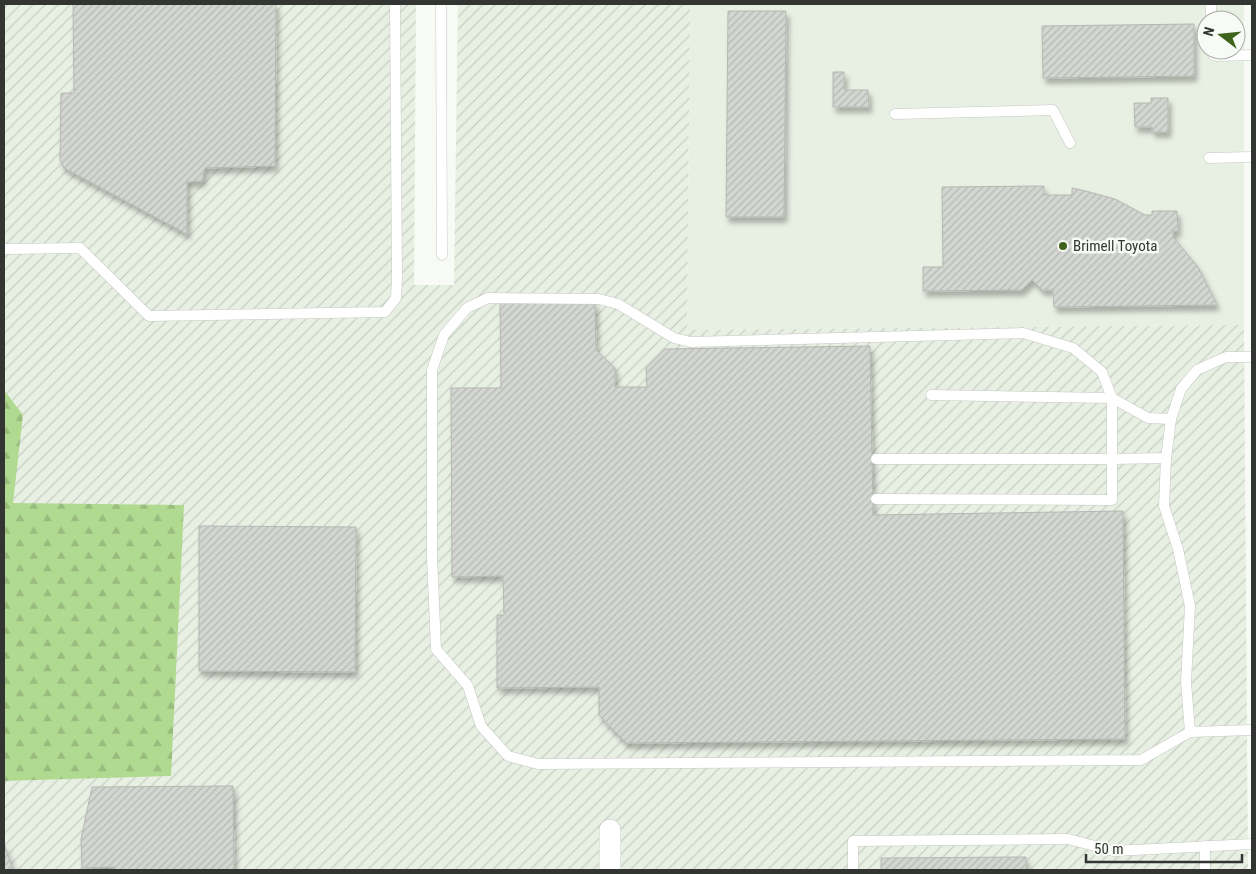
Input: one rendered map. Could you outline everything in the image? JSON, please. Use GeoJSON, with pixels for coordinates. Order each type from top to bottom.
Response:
{"type":"FeatureCollection","features":[{"type":"Feature","properties":{"kind":"street"},"geometry":{"type":"LineString","coordinates":[[610,830],[610,870]]}},
{"type":"Feature","properties":{"kind":"lane"},"geometry":{"type":"LineString","coordinates":[[4,249],[80,248],[149,316],[385,312],[396,298],[397,277],[395,4]]}},
{"type":"Feature","properties":{"kind":"lane"},"geometry":{"type":"LineString","coordinates":[[441,4],[442,255]]}},
{"type":"Feature","properties":{"kind":"lane"},"geometry":{"type":"LineString","coordinates":[[894,114],[1053,110],[1070,143]]}},
{"type":"Feature","properties":{"kind":"lane"},"geometry":{"type":"LineString","coordinates":[[1209,158],[1252,157]]}},
{"type":"Feature","properties":{"kind":"lane"},"geometry":{"type":"LineString","coordinates":[[876,499],[1112,500],[1112,398],[1102,372],[1073,348],[1023,333],[690,342],[674,338],[618,304],[599,299],[488,298],[467,308],[444,335],[432,370],[432,557],[436,649],[468,686],[481,726],[508,756],[538,764],[1141,760],[1190,732],[1252,730]]}},
{"type":"Feature","properties":{"kind":"lane"},"geometry":{"type":"LineString","coordinates":[[1190,732],[1186,682],[1190,606],[1178,549],[1164,506],[1166,458],[1171,419],[1181,389],[1196,370],[1226,357],[1252,357]]}},
{"type":"Feature","properties":{"kind":"lane"},"geometry":{"type":"LineString","coordinates":[[931,395],[1112,398],[1148,418],[1171,419]]}},
{"type":"Feature","properties":{"kind":"lane"},"geometry":{"type":"LineString","coordinates":[[876,460],[1166,458]]}},
{"type":"Feature","properties":{"kind":"lane"},"geometry":{"type":"LineString","coordinates":[[853,870],[853,841],[1068,839],[1114,851],[1252,844]]}},
{"type":"Feature","properties":{"kind":"lane"},"geometry":{"type":"LineString","coordinates":[[1205,846],[1205,870]]}},
{"type":"Feature","properties":{"kind":"shaded area"},"geometry":{"type":"Polygon","coordinates":[[[4,4],[416,4],[414,285],[454,285],[458,4],[690,4],[687,330],[1244,325],[1248,870],[4,870],[4,781],[171,776],[4,514],[4,4]]]}},
{"type":"Feature","properties":{"kind":"shaded area"},"geometry":{"type":"Polygon","coordinates":[[[690,4],[1244,4],[1244,10],[1196,10],[1196,60],[1244,60],[1244,325],[687,330],[690,4]]]}},
{"type":"Feature","properties":{"kind":"green space"},"geometry":{"type":"Polygon","coordinates":[[[4,390],[23,415],[13,503],[184,505],[171,776],[4,781],[4,390]]]}},
{"type":"Feature","properties":{"kind":"building"},"geometry":{"type":"Polygon","coordinates":[[[73,4],[276,4],[275,166],[205,168],[202,181],[187,182],[187,234],[64,168],[60,160],[61,93],[74,93],[73,4]]]}},
{"type":"Feature","properties":{"kind":"building"},"geometry":{"type":"Polygon","coordinates":[[[728,11],[786,11],[784,217],[726,217],[728,11]]]}},
{"type":"Feature","properties":{"kind":"building"},"geometry":{"type":"Polygon","coordinates":[[[1194,24],[1194,76],[1043,78],[1042,26],[1194,24]]]}},
{"type":"Feature","properties":{"kind":"building"},"geometry":{"type":"Polygon","coordinates":[[[833,72],[844,72],[844,90],[868,90],[869,107],[833,107],[833,72]]]}},
{"type":"Feature","properties":{"kind":"building"},"geometry":{"type":"Polygon","coordinates":[[[1151,98],[1168,98],[1168,132],[1152,132],[1152,127],[1135,127],[1134,103],[1151,103],[1151,98]]]}},
{"type":"Feature","properties":{"kind":"building","name":"Brimell Toyota"},"geometry":{"type":"Polygon","coordinates":[[[1044,186],[1044,195],[1072,195],[1072,188],[1115,199],[1145,215],[1152,215],[1152,211],[1177,211],[1178,231],[1173,231],[1173,237],[1198,267],[1217,305],[1054,307],[1053,290],[1042,290],[1032,280],[1022,290],[923,291],[923,267],[943,267],[942,187],[1044,186]]]}},
{"type":"Feature","properties":{"kind":"building"},"geometry":{"type":"Polygon","coordinates":[[[595,302],[596,350],[615,368],[615,387],[647,387],[646,368],[665,349],[870,346],[873,515],[1123,511],[1125,739],[626,743],[599,715],[599,687],[497,688],[497,615],[504,615],[503,576],[452,577],[451,388],[501,388],[500,303],[595,302]]]}},
{"type":"Feature","properties":{"kind":"building"},"geometry":{"type":"Polygon","coordinates":[[[199,526],[356,527],[355,672],[199,671],[199,526]]]}},
{"type":"Feature","properties":{"kind":"building"},"geometry":{"type":"Polygon","coordinates":[[[233,786],[234,870],[115,870],[115,867],[82,868],[81,839],[92,787],[233,786]]]}},
{"type":"Feature","properties":{"kind":"building"},"geometry":{"type":"Polygon","coordinates":[[[4,843],[13,870],[4,870],[4,843]]]}},
{"type":"Feature","properties":{"kind":"building"},"geometry":{"type":"Polygon","coordinates":[[[1026,857],[1026,870],[881,870],[881,858],[1026,857]]]}},
{"type":"Feature","properties":{"kind":"place","name":"Brimell Toyota"},"geometry":{"type":"Point","coordinates":[1063,246]}}]}
